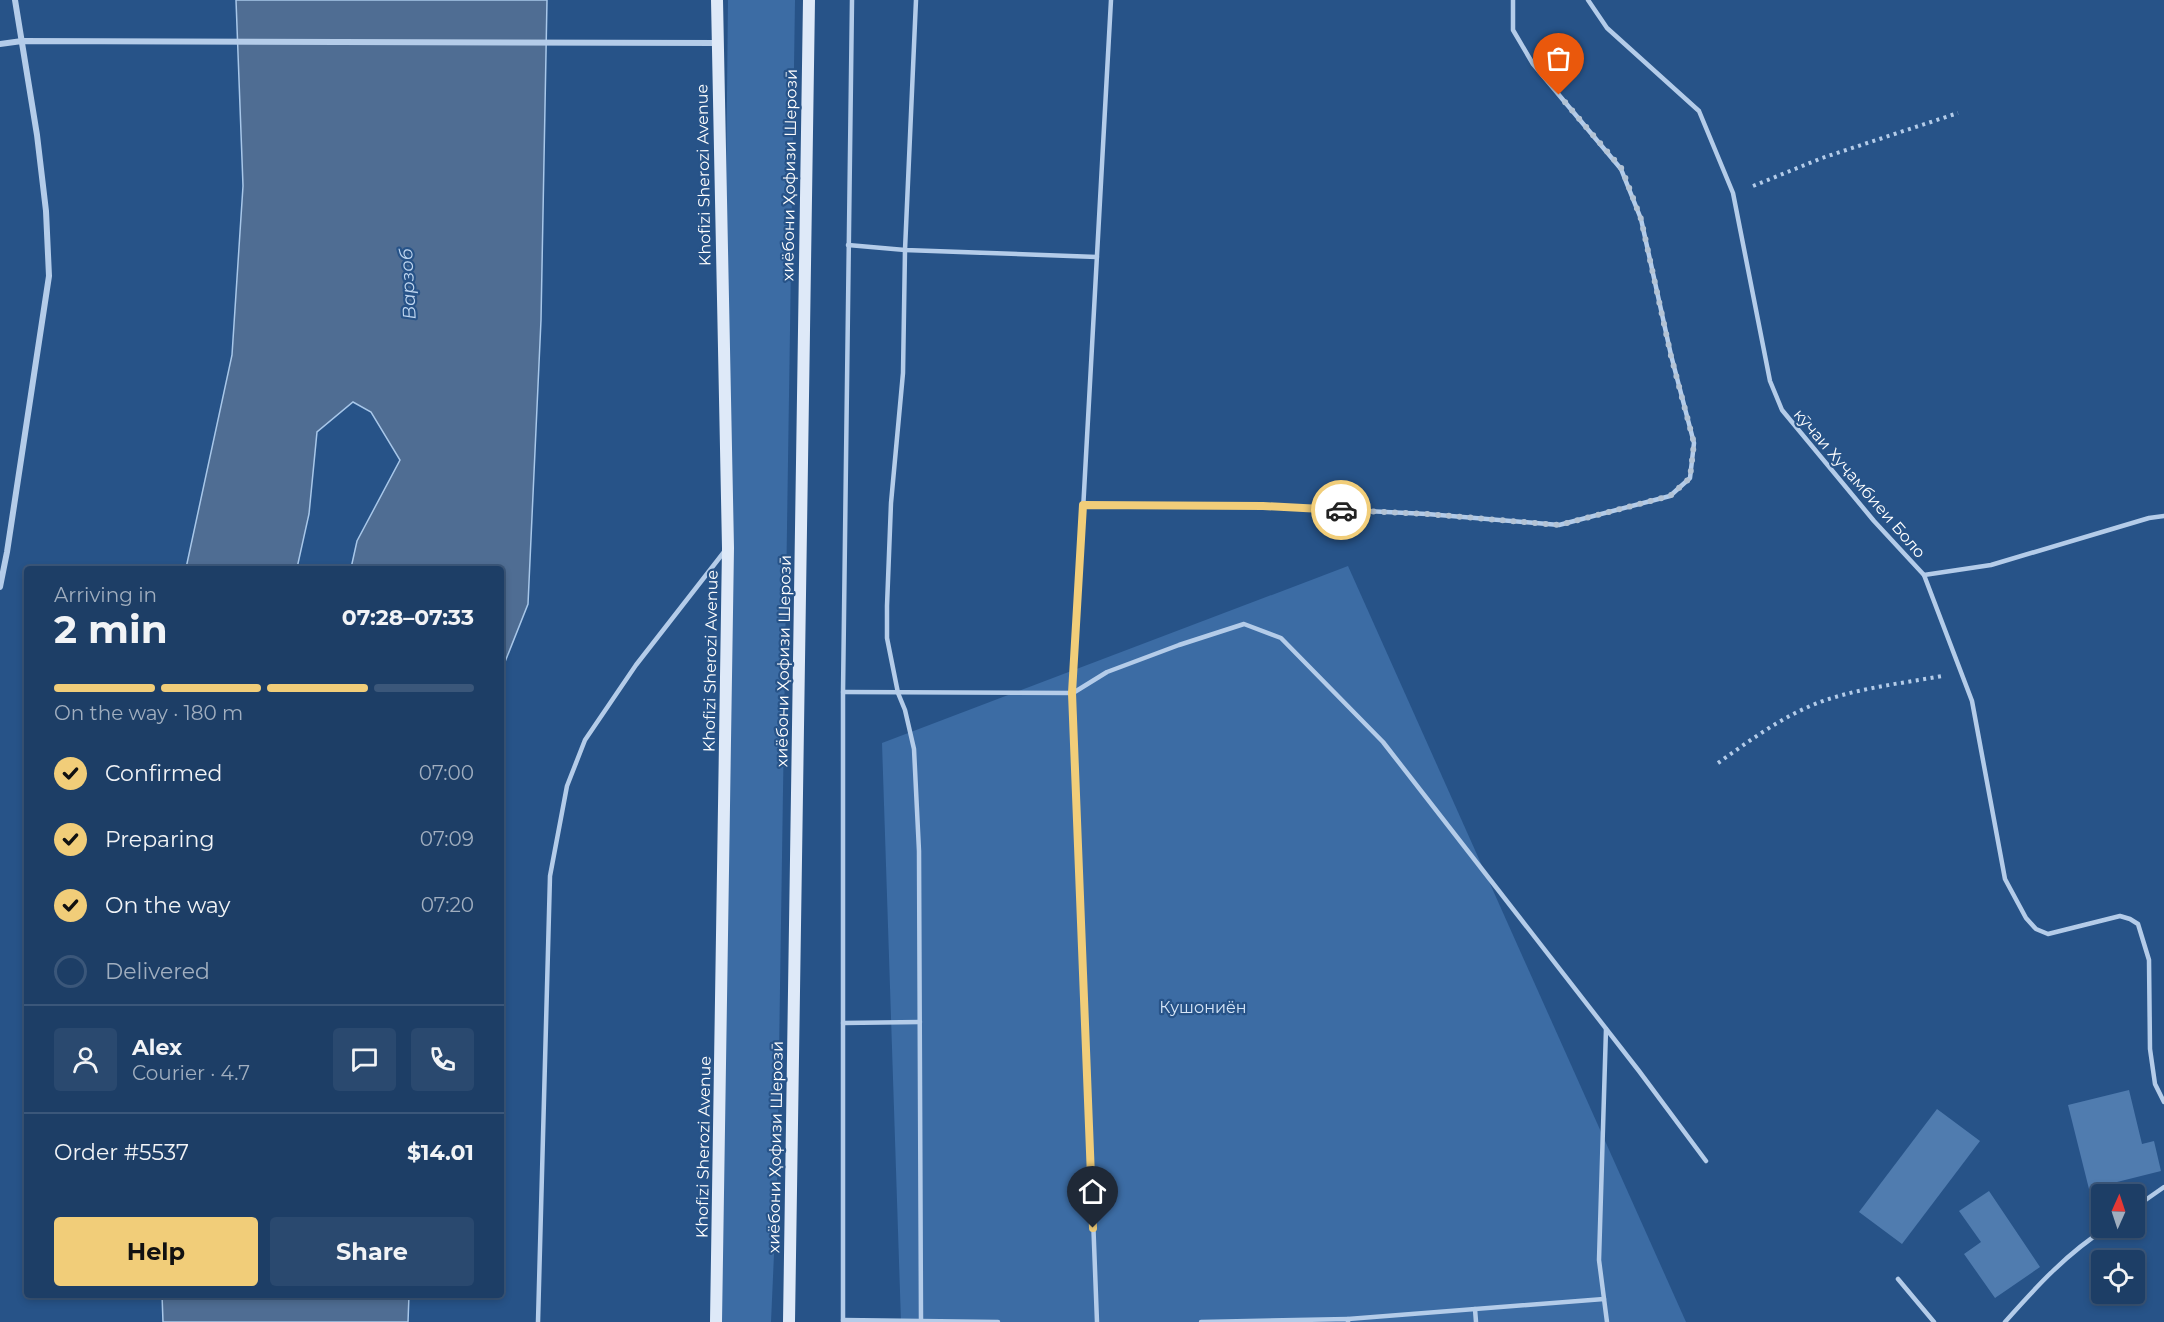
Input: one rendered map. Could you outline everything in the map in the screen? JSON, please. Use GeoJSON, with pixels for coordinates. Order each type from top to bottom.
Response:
{"type":"FeatureCollection","features":[{"type":"Feature","properties":{"kind":"main road","name":"Khofizi Sherozi Avenue"},"geometry":{"type":"LineString","coordinates":[[716,1322],[728,548],[717,0]]}},
{"type":"Feature","properties":{"kind":"main road","name":"хиёбони Ҳофизи Шерозӣ"},"geometry":{"type":"LineString","coordinates":[[789,1322],[808,0]]}},
{"type":"Feature","properties":{"kind":"street"},"geometry":{"type":"LineString","coordinates":[[0,587],[49,276],[46,211],[37,135],[15,0]]}},
{"type":"Feature","properties":{"kind":"street"},"geometry":{"type":"LineString","coordinates":[[0,44],[22,41],[717,44]]}},
{"type":"Feature","properties":{"kind":"lane"},"geometry":{"type":"LineString","coordinates":[[852,0],[843,692],[843,1321],[998,1322]]}},
{"type":"Feature","properties":{"kind":"lane"},"geometry":{"type":"LineString","coordinates":[[916,0],[905,250],[903,373],[891,502],[887,638],[898,693],[905,710],[914,749],[919,851],[921,1321]]}},
{"type":"Feature","properties":{"kind":"lane"},"geometry":{"type":"LineString","coordinates":[[1096,1322],[1072,693],[1111,0]]}},
{"type":"Feature","properties":{"kind":"lane"},"geometry":{"type":"LineString","coordinates":[[1083,505],[1263,506],[1427,514],[1559,525],[1670,496],[1690,478],[1694,443],[1671,356],[1641,219],[1622,169],[1533,64],[1513,30],[1513,0]]}},
{"type":"Feature","properties":{"kind":"lane","name":"кӯчаи Хуҷамбиеи Боло"},"geometry":{"type":"LineString","coordinates":[[1588,0],[1607,28],[1699,111],[1734,194],[1770,381],[1782,410],[1874,521],[1924,575],[1991,565],[2149,518],[2164,516]]}},
{"type":"Feature","properties":{"kind":"lane"},"geometry":{"type":"LineString","coordinates":[[848,245],[905,250],[1097,257]]}},
{"type":"Feature","properties":{"kind":"lane"},"geometry":{"type":"LineString","coordinates":[[538,1322],[550,876],[567,786],[585,740],[623,684],[728,548]]}},
{"type":"Feature","properties":{"kind":"lane"},"geometry":{"type":"LineString","coordinates":[[1924,575],[1972,701],[2005,879],[2026,918],[2036,929],[2048,934],[2120,916],[2138,924],[2150,960],[2150,1049],[2156,1084],[2164,1102]]}},
{"type":"Feature","properties":{"kind":"lane"},"geometry":{"type":"LineString","coordinates":[[843,692],[1072,693],[1107,672],[1244,624],[1281,638],[1383,742],[1706,1161]]}},
{"type":"Feature","properties":{"kind":"lane"},"geometry":{"type":"LineString","coordinates":[[843,1023],[920,1022]]}},
{"type":"Feature","properties":{"kind":"lane"},"geometry":{"type":"LineString","coordinates":[[1606,1029],[1599,1260],[1607,1322]]}},
{"type":"Feature","properties":{"kind":"lane"},"geometry":{"type":"LineString","coordinates":[[2145,1200],[2164,1187]]}},
{"type":"Feature","properties":{"kind":"lane"},"geometry":{"type":"LineString","coordinates":[[2005,1322],[2047,1275],[2091,1238]]}},
{"type":"Feature","properties":{"kind":"lane"},"geometry":{"type":"LineString","coordinates":[[1898,1279],[1934,1322]]}},
{"type":"Feature","properties":{"kind":"lane"},"geometry":{"type":"LineString","coordinates":[[1201,1322],[1348,1320],[1604,1299]]}},
{"type":"Feature","properties":{"kind":"lane"},"geometry":{"type":"LineString","coordinates":[[1475,1309],[1476,1322]]}},
{"type":"Feature","properties":{"kind":"path"},"geometry":{"type":"LineString","coordinates":[[1734,194],[1833,154],[1958,113]]}},
{"type":"Feature","properties":{"kind":"path"},"geometry":{"type":"LineString","coordinates":[[1718,763],[1772,726],[1827,700],[1861,690],[1960,673]]}},
{"type":"Feature","properties":{"kind":"green space"},"geometry":{"type":"Polygon","coordinates":[[[728,0],[795,0],[777,1186],[771,1322],[714,1322],[728,0]]]}},
{"type":"Feature","properties":{"kind":"green space","name":"Кушониён"},"geometry":{"type":"Polygon","coordinates":[[[1348,566],[1686,1322],[901,1322],[882,743],[1348,566]]]}},
{"type":"Feature","properties":{"kind":"water","name":"Варзоб"},"geometry":{"type":"Polygon","coordinates":[[[236,0],[547,0],[541,320],[528,604],[504,664],[504,566],[351,566],[357,541],[400,460],[371,412],[353,402],[317,432],[309,514],[297,566],[186,566],[232,355],[243,186],[236,0]]]}},
{"type":"Feature","properties":{"kind":"water"},"geometry":{"type":"Polygon","coordinates":[[[162,1298],[409,1298],[408,1322],[163,1322],[162,1298]]]}},
{"type":"Feature","properties":{"kind":"building"},"geometry":{"type":"Polygon","coordinates":[[[2129,1090],[2142,1144],[2154,1141],[2161,1171],[2109,1184],[2091,1184],[2089,1189],[2068,1105],[2129,1090]]]}},
{"type":"Feature","properties":{"kind":"building"},"geometry":{"type":"Polygon","coordinates":[[[1937,1109],[1980,1141],[1902,1244],[1859,1212],[1937,1109]]]}},
{"type":"Feature","properties":{"kind":"building"},"geometry":{"type":"Polygon","coordinates":[[[1989,1191],[2040,1267],[1995,1298],[1964,1254],[1981,1242],[1959,1211],[1989,1191]]]}},
{"type":"Feature","properties":{"kind":"way so far"},"geometry":{"type":"LineString","coordinates":[[1341,510],[1427,514],[1559,525],[1670,496],[1690,478],[1694,443],[1671,356],[1641,219],[1622,169],[1559,95]]}},
{"type":"Feature","properties":{"kind":"route"},"geometry":{"type":"LineString","coordinates":[[1093,1228],[1072,693],[1083,505],[1263,506],[1341,510]]}}]}
